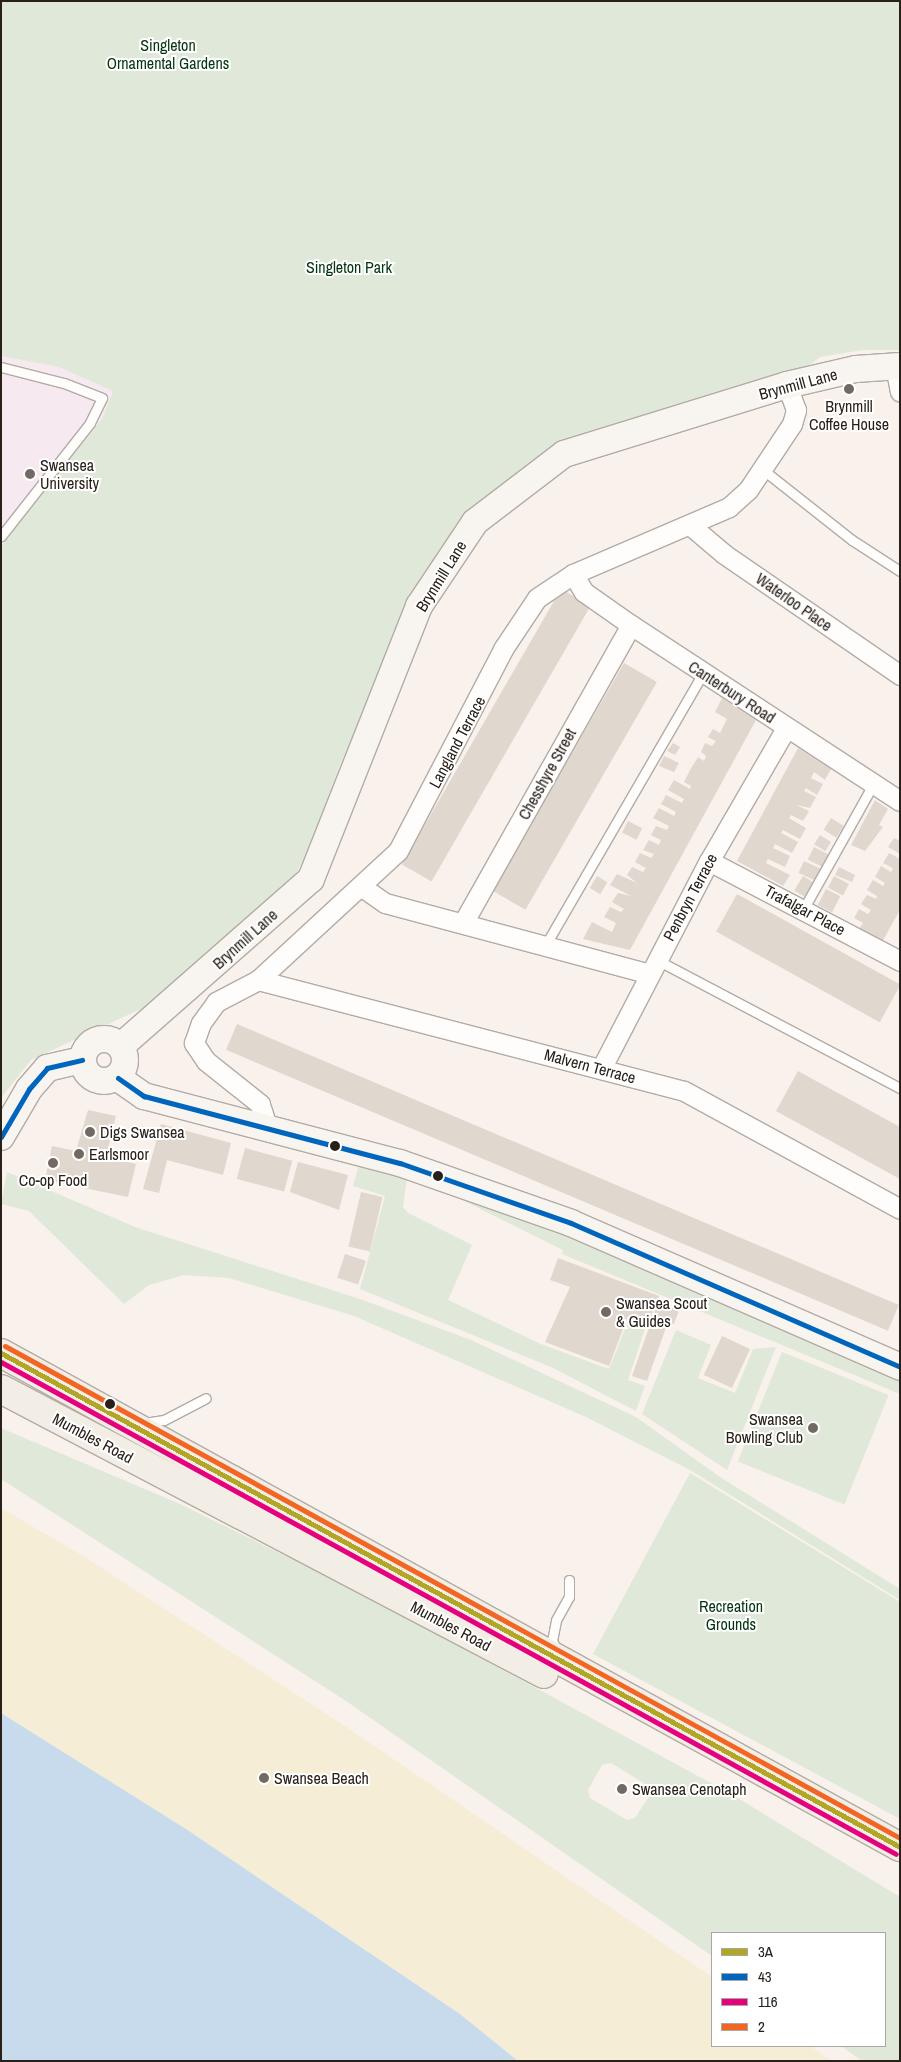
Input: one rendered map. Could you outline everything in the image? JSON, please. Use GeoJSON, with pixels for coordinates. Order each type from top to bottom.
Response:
{"type":"FeatureCollection","features":[{"type":"Feature","properties":{"kind":"main road","name":"Mumbles Road"},"geometry":{"type":"LineString","coordinates":[[1,1353],[119,1420],[900,1847]]}},
{"type":"Feature","properties":{"kind":"main road","name":"Mumbles Road"},"geometry":{"type":"LineString","coordinates":[[1,1389],[872,1846],[900,1865]]}},
{"type":"Feature","properties":{"kind":"street","name":"Brynmill Lane"},"geometry":{"type":"LineString","coordinates":[[121,1046],[311,879],[419,606],[475,522],[564,454],[787,385],[856,369],[897,366]]}},
{"type":"Feature","properties":{"kind":"street"},"geometry":{"type":"LineString","coordinates":[[897,366],[900,392]]}},
{"type":"Feature","properties":{"kind":"street","name":"Langland Terrace"},"geometry":{"type":"LineString","coordinates":[[267,1126],[260,1104],[206,1061],[194,1044],[201,1022],[216,1002],[258,980],[362,887],[398,851],[504,649],[538,598],[573,574],[691,526],[729,507],[748,490],[792,424],[796,410],[787,385]]}},
{"type":"Feature","properties":{"kind":"street","name":"Waterloo Place"},"geometry":{"type":"LineString","coordinates":[[691,526],[724,554],[900,675]]}},
{"type":"Feature","properties":{"kind":"street","name":"Canterbury Road"},"geometry":{"type":"LineString","coordinates":[[573,574],[584,592],[631,625],[900,801]]}},
{"type":"Feature","properties":{"kind":"street","name":"Chesshyre Street"},"geometry":{"type":"LineString","coordinates":[[463,923],[631,625]]}},
{"type":"Feature","properties":{"kind":"street","name":"Penbryn Terrace"},"geometry":{"type":"LineString","coordinates":[[601,1069],[709,861],[786,728]]}},
{"type":"Feature","properties":{"kind":"street","name":"Trafalgar Place"},"geometry":{"type":"LineString","coordinates":[[709,861],[898,955]]}},
{"type":"Feature","properties":{"kind":"street"},"geometry":{"type":"LineString","coordinates":[[362,887],[386,903],[546,944],[653,967]]}},
{"type":"Feature","properties":{"kind":"street","name":"Malvern Terrace"},"geometry":{"type":"LineString","coordinates":[[258,980],[684,1091],[900,1209]]}},
{"type":"Feature","properties":{"kind":"street"},"geometry":{"type":"LineString","coordinates":[[97,1040],[113,1040],[121,1046],[126,1057],[118,1078],[107,1082],[95,1080],[86,1072],[82,1060],[85,1050],[97,1040]]}},
{"type":"Feature","properties":{"kind":"street"},"geometry":{"type":"LineString","coordinates":[[1,1137],[29,1089],[47,1068],[82,1060]]}},
{"type":"Feature","properties":{"kind":"street"},"geometry":{"type":"LineString","coordinates":[[118,1078],[144,1096],[267,1126],[400,1163],[570,1224],[900,1367]]}},
{"type":"Feature","properties":{"kind":"lane"},"geometry":{"type":"LineString","coordinates":[[1,367],[64,382],[102,398],[90,424],[1,536]]}},
{"type":"Feature","properties":{"kind":"lane"},"geometry":{"type":"LineString","coordinates":[[762,469],[852,540],[900,571]]}},
{"type":"Feature","properties":{"kind":"lane"},"geometry":{"type":"LineString","coordinates":[[546,944],[703,673]]}},
{"type":"Feature","properties":{"kind":"lane"},"geometry":{"type":"LineString","coordinates":[[804,908],[874,783]]}},
{"type":"Feature","properties":{"kind":"lane"},"geometry":{"type":"LineString","coordinates":[[653,967],[900,1088]]}},
{"type":"Feature","properties":{"kind":"lane"},"geometry":{"type":"LineString","coordinates":[[119,1420],[149,1423],[164,1420],[206,1398]]}},
{"type":"Feature","properties":{"kind":"lane"},"geometry":{"type":"LineString","coordinates":[[566,1665],[552,1641],[556,1620],[569,1597],[569,1580]]}},
{"type":"Feature","properties":{"kind":"shaded area","name":"Swansea University"},"geometry":{"type":"Polygon","coordinates":[[[1,356],[59,367],[113,391],[102,419],[1,547],[1,356]]]}},
{"type":"Feature","properties":{"kind":"green space","name":"Singleton Park"},"geometry":{"type":"Polygon","coordinates":[[[1,1],[900,1],[900,350],[863,350],[820,357],[806,368],[612,425],[556,449],[511,478],[369,705],[342,760],[308,852],[288,887],[269,906],[219,941],[145,1007],[31,1060],[1,1098],[1,546],[102,419],[113,391],[59,367],[1,356],[1,1]]]}},
{"type":"Feature","properties":{"kind":"green space"},"geometry":{"type":"Polygon","coordinates":[[[359,1164],[407,1177],[403,1207],[408,1213],[472,1245],[448,1300],[541,1344],[609,1369],[629,1319],[646,1326],[628,1380],[645,1386],[636,1411],[551,1367],[360,1289],[385,1196],[353,1186],[359,1164]]]}},
{"type":"Feature","properties":{"kind":"green space"},"geometry":{"type":"Polygon","coordinates":[[[7,1172],[135,1227],[360,1299],[471,1340],[636,1417],[720,1477],[900,1589],[900,1600],[690,1470],[586,1417],[354,1316],[229,1278],[184,1275],[149,1285],[124,1304],[29,1211],[1,1204],[7,1172]]]}},
{"type":"Feature","properties":{"kind":"green space"},"geometry":{"type":"Polygon","coordinates":[[[436,1187],[565,1229],[900,1376],[900,1394],[562,1254],[563,1250],[436,1187]]]}},
{"type":"Feature","properties":{"kind":"green space"},"geometry":{"type":"Polygon","coordinates":[[[676,1330],[711,1345],[698,1378],[735,1393],[753,1349],[776,1347],[727,1470],[642,1414],[676,1330]]]}},
{"type":"Feature","properties":{"kind":"green space","name":"Swansea Bowling Club"},"geometry":{"type":"Polygon","coordinates":[[[782,1352],[889,1395],[844,1504],[738,1461],[782,1352]]]}},
{"type":"Feature","properties":{"kind":"green space"},"geometry":{"type":"Polygon","coordinates":[[[1,1428],[180,1504],[361,1593],[731,1794],[900,1897],[900,2061],[862,2061],[842,2047],[886,2047],[886,1932],[711,1932],[711,1955],[346,1701],[1,1479],[1,1428]],[[611,1763],[602,1765],[588,1790],[590,1798],[627,1820],[635,1818],[650,1795],[650,1787],[611,1763]]]}},
{"type":"Feature","properties":{"kind":"green space","name":"Recreation Grounds"},"geometry":{"type":"Polygon","coordinates":[[[690,1473],[900,1602],[900,1819],[593,1654],[690,1473]]]}},
{"type":"Feature","properties":{"kind":"sand","name":"Swansea Beach"},"geometry":{"type":"Polygon","coordinates":[[[1,1508],[83,1556],[348,1728],[711,1976],[711,2047],[811,2047],[831,2061],[518,2061],[460,2014],[186,1829],[1,1713],[1,1508]]]}},
{"type":"Feature","properties":{"kind":"water"},"geometry":{"type":"Polygon","coordinates":[[[1,1713],[186,1829],[460,2014],[518,2061],[1,2061],[1,1713]]]}},
{"type":"Feature","properties":{"kind":"building"},"geometry":{"type":"Polygon","coordinates":[[[561,589],[590,606],[431,881],[402,864],[561,589]]]}},
{"type":"Feature","properties":{"kind":"building"},"geometry":{"type":"Polygon","coordinates":[[[624,663],[657,682],[525,910],[492,891],[624,663]]]}},
{"type":"Feature","properties":{"kind":"building"},"geometry":{"type":"Polygon","coordinates":[[[722,698],[756,720],[630,950],[583,939],[592,922],[612,932],[616,923],[604,917],[610,907],[621,912],[624,909],[612,902],[618,893],[631,896],[610,885],[617,874],[637,883],[627,875],[632,867],[643,872],[646,868],[635,862],[640,853],[651,858],[654,854],[643,850],[649,840],[659,845],[661,840],[651,835],[656,826],[667,830],[669,826],[653,818],[659,808],[674,816],[676,812],[661,804],[666,795],[682,803],[684,799],[668,790],[674,780],[690,789],[691,786],[684,782],[690,770],[698,757],[704,761],[706,756],[701,752],[705,743],[712,746],[716,741],[708,737],[713,729],[720,733],[727,719],[715,712],[722,698]]]}},
{"type":"Feature","properties":{"kind":"building"},"geometry":{"type":"Polygon","coordinates":[[[673,743],[680,747],[675,755],[667,751],[673,743]]]}},
{"type":"Feature","properties":{"kind":"building"},"geometry":{"type":"Polygon","coordinates":[[[798,748],[831,769],[825,780],[814,772],[811,778],[823,784],[817,795],[806,788],[804,791],[816,797],[810,808],[796,805],[809,811],[803,821],[791,815],[789,818],[806,828],[800,839],[783,830],[781,833],[798,842],[792,853],[775,844],[773,848],[790,856],[785,867],[768,859],[766,863],[790,875],[783,886],[737,861],[798,748]]]}},
{"type":"Feature","properties":{"kind":"building"},"geometry":{"type":"Polygon","coordinates":[[[664,756],[679,763],[674,772],[659,766],[664,756]]]}},
{"type":"Feature","properties":{"kind":"building"},"geometry":{"type":"Polygon","coordinates":[[[875,800],[888,809],[879,825],[883,827],[865,851],[851,845],[875,800]]]}},
{"type":"Feature","properties":{"kind":"building"},"geometry":{"type":"Polygon","coordinates":[[[831,818],[844,826],[836,838],[824,830],[831,818]]]}},
{"type":"Feature","properties":{"kind":"building"},"geometry":{"type":"Polygon","coordinates":[[[628,821],[642,828],[636,840],[622,833],[628,821]]]}},
{"type":"Feature","properties":{"kind":"building"},"geometry":{"type":"Polygon","coordinates":[[[820,835],[831,842],[825,851],[814,844],[820,835]]]}},
{"type":"Feature","properties":{"kind":"building"},"geometry":{"type":"Polygon","coordinates":[[[894,838],[900,841],[900,854],[888,847],[894,838]]]}},
{"type":"Feature","properties":{"kind":"building"},"geometry":{"type":"Polygon","coordinates":[[[814,847],[828,854],[822,867],[808,859],[814,847]]]}},
{"type":"Feature","properties":{"kind":"building"},"geometry":{"type":"Polygon","coordinates":[[[889,853],[900,859],[900,910],[882,942],[859,929],[863,923],[854,918],[859,909],[868,914],[871,910],[861,904],[867,895],[876,899],[877,896],[867,890],[873,880],[883,886],[885,883],[875,877],[881,866],[891,872],[893,868],[883,863],[889,853]]]}},
{"type":"Feature","properties":{"kind":"building"},"geometry":{"type":"Polygon","coordinates":[[[804,861],[821,869],[816,881],[799,873],[804,861]]]}},
{"type":"Feature","properties":{"kind":"building"},"geometry":{"type":"Polygon","coordinates":[[[839,867],[855,875],[852,882],[835,875],[839,867]]]}},
{"type":"Feature","properties":{"kind":"building"},"geometry":{"type":"Polygon","coordinates":[[[597,876],[607,882],[600,894],[590,888],[597,876]]]}},
{"type":"Feature","properties":{"kind":"building"},"geometry":{"type":"Polygon","coordinates":[[[803,876],[813,882],[805,897],[794,891],[803,876]]]}},
{"type":"Feature","properties":{"kind":"building"},"geometry":{"type":"Polygon","coordinates":[[[834,876],[849,884],[843,895],[828,887],[834,876]]]}},
{"type":"Feature","properties":{"kind":"building"},"geometry":{"type":"Polygon","coordinates":[[[826,889],[840,896],[832,912],[818,905],[826,889]]]}},
{"type":"Feature","properties":{"kind":"building"},"geometry":{"type":"Polygon","coordinates":[[[737,894],[900,984],[880,1022],[716,932],[737,894]]]}},
{"type":"Feature","properties":{"kind":"building"},"geometry":{"type":"Polygon","coordinates":[[[237,1024],[899,1305],[888,1331],[226,1050],[237,1024]]]}},
{"type":"Feature","properties":{"kind":"building"},"geometry":{"type":"Polygon","coordinates":[[[798,1071],[900,1127],[900,1179],[776,1111],[798,1071]]]}},
{"type":"Feature","properties":{"kind":"building","name":"Earlsmoor"},"geometry":{"type":"Polygon","coordinates":[[[88,1110],[116,1116],[106,1157],[136,1164],[128,1197],[45,1180],[52,1146],[76,1151],[88,1110]]]}},
{"type":"Feature","properties":{"kind":"building"},"geometry":{"type":"Polygon","coordinates":[[[161,1124],[231,1143],[223,1175],[167,1160],[159,1193],[143,1189],[161,1124]]]}},
{"type":"Feature","properties":{"kind":"building"},"geometry":{"type":"Polygon","coordinates":[[[245,1148],[292,1161],[284,1192],[237,1179],[245,1148]]]}},
{"type":"Feature","properties":{"kind":"building"},"geometry":{"type":"Polygon","coordinates":[[[298,1162],[348,1175],[339,1210],[290,1192],[298,1162]]]}},
{"type":"Feature","properties":{"kind":"building"},"geometry":{"type":"Polygon","coordinates":[[[361,1192],[382,1197],[370,1252],[348,1247],[361,1192]]]}},
{"type":"Feature","properties":{"kind":"building"},"geometry":{"type":"Polygon","coordinates":[[[345,1254],[366,1261],[358,1285],[337,1278],[345,1254]]]}},
{"type":"Feature","properties":{"kind":"building","name":"Swansea Scout & Guides"},"geometry":{"type":"Polygon","coordinates":[[[558,1258],[659,1296],[648,1324],[628,1316],[609,1366],[545,1342],[570,1287],[550,1280],[558,1258]]]}},
{"type":"Feature","properties":{"kind":"building"},"geometry":{"type":"Polygon","coordinates":[[[658,1302],[679,1310],[674,1324],[668,1322],[647,1381],[632,1376],[658,1302]]]}},
{"type":"Feature","properties":{"kind":"building","name":"Swansea Bowling Club"},"geometry":{"type":"Polygon","coordinates":[[[722,1336],[750,1349],[732,1388],[704,1375],[722,1336]]]}},
{"type":"Feature","properties":{"kind":"transit line","name":"43"},"geometry":{"type":"LineString","coordinates":[[1,1137],[29,1089],[47,1068],[82,1060]]}},
{"type":"Feature","properties":{"kind":"transit line","name":"43"},"geometry":{"type":"LineString","coordinates":[[118,1078],[144,1096],[400,1163],[571,1223],[900,1367]]}},
{"type":"Feature","properties":{"kind":"transit line","name":"2"},"geometry":{"type":"LineString","coordinates":[[5,1346],[900,1838]]}},
{"type":"Feature","properties":{"kind":"transit line","name":"3A"},"geometry":{"type":"LineString","coordinates":[[1,1353],[900,1847]]}},
{"type":"Feature","properties":{"kind":"transit line","name":"116"},"geometry":{"type":"LineString","coordinates":[[1,1362],[896,1854]]}},
{"type":"Feature","properties":{"kind":"place","name":"Brynmill Coffee House"},"geometry":{"type":"Point","coordinates":[849,389]}},
{"type":"Feature","properties":{"kind":"place","name":"Swansea University"},"geometry":{"type":"Point","coordinates":[30,474]}},
{"type":"Feature","properties":{"kind":"place","name":"Digs Swansea"},"geometry":{"type":"Point","coordinates":[90,1132]}},
{"type":"Feature","properties":{"kind":"place","name":"Earlsmoor"},"geometry":{"type":"Point","coordinates":[79,1154]}},
{"type":"Feature","properties":{"kind":"place","name":"Co-op Food"},"geometry":{"type":"Point","coordinates":[53,1163]}},
{"type":"Feature","properties":{"kind":"place","name":"Swansea Scout & Guides"},"geometry":{"type":"Point","coordinates":[606,1312]}},
{"type":"Feature","properties":{"kind":"place","name":"Swansea Bowling Club"},"geometry":{"type":"Point","coordinates":[813,1428]}},
{"type":"Feature","properties":{"kind":"place","name":"Swansea Beach"},"geometry":{"type":"Point","coordinates":[264,1778]}},
{"type":"Feature","properties":{"kind":"place","name":"Swansea Cenotaph"},"geometry":{"type":"Point","coordinates":[622,1789]}},
{"type":"Feature","properties":{"kind":"park label","name":"Singleton Ornamental Gardens"},"geometry":{"type":"Point","coordinates":[168,54]}}]}
